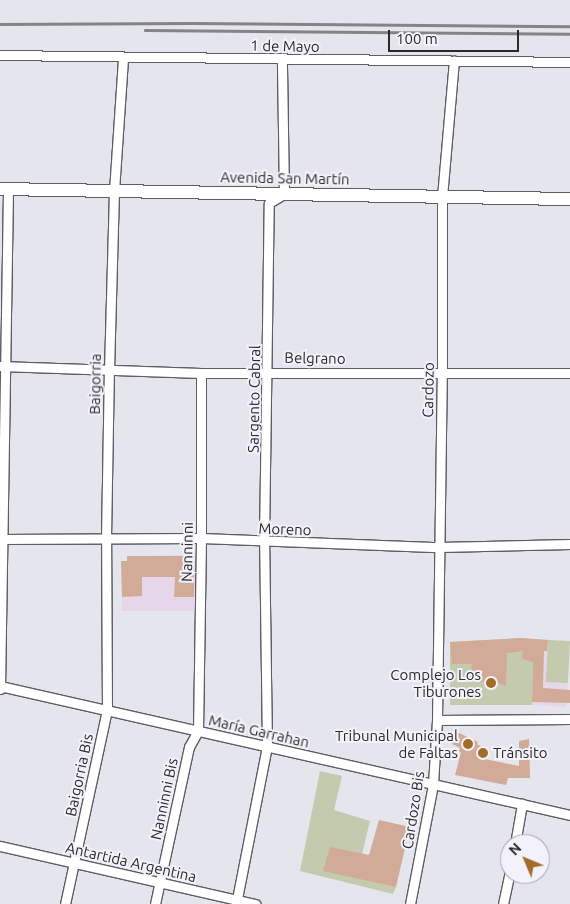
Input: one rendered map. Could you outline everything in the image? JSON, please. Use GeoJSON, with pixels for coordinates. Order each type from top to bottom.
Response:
{"type":"FeatureCollection","features":[{"type":"Feature","properties":{"kind":"street","name":"1 de Mayo"},"geometry":{"type":"LineString","coordinates":[[0,55],[282,60],[570,62]]}},
{"type":"Feature","properties":{"kind":"street","name":"Baigorria"},"geometry":{"type":"LineString","coordinates":[[107,710],[106,538],[109,370],[114,191],[124,58]]}},
{"type":"Feature","properties":{"kind":"street"},"geometry":{"type":"LineString","coordinates":[[282,60],[284,194]]}},
{"type":"Feature","properties":{"kind":"street","name":"Cardozo"},"geometry":{"type":"LineString","coordinates":[[437,720],[442,373],[442,197],[454,61]]}},
{"type":"Feature","properties":{"kind":"street"},"geometry":{"type":"LineString","coordinates":[[0,687],[4,189]]}},
{"type":"Feature","properties":{"kind":"street","name":"Avenida San Martín"},"geometry":{"type":"LineString","coordinates":[[4,189],[570,199]]}},
{"type":"Feature","properties":{"kind":"street","name":"Sargento Cabral"},"geometry":{"type":"LineString","coordinates":[[236,902],[267,746],[264,542],[270,203],[284,194]]}},
{"type":"Feature","properties":{"kind":"street","name":"Belgrano"},"geometry":{"type":"LineString","coordinates":[[3,366],[201,373],[268,371],[570,373]]}},
{"type":"Feature","properties":{"kind":"street","name":"Nanninni"},"geometry":{"type":"LineString","coordinates":[[198,731],[201,373]]}},
{"type":"Feature","properties":{"kind":"street","name":"Moreno"},"geometry":{"type":"LineString","coordinates":[[2,539],[201,538],[264,542],[439,547],[570,544]]}},
{"type":"Feature","properties":{"kind":"street","name":"María Garrahan"},"geometry":{"type":"LineString","coordinates":[[0,687],[570,815]]}},
{"type":"Feature","properties":{"kind":"street","name":"Baigorria Bis"},"geometry":{"type":"LineString","coordinates":[[65,904],[107,710]]}},
{"type":"Feature","properties":{"kind":"street"},"geometry":{"type":"LineString","coordinates":[[437,720],[570,719]]}},
{"type":"Feature","properties":{"kind":"street","name":"Cardozo Bis"},"geometry":{"type":"LineString","coordinates":[[410,904],[433,784],[437,720]]}},
{"type":"Feature","properties":{"kind":"street","name":"Nanninni Bis"},"geometry":{"type":"LineString","coordinates":[[155,904],[189,747],[198,731]]}},
{"type":"Feature","properties":{"kind":"street"},"geometry":{"type":"LineString","coordinates":[[517,834],[522,804]]}},
{"type":"Feature","properties":{"kind":"street","name":"Antartida Argentina"},"geometry":{"type":"LineString","coordinates":[[0,846],[160,882],[236,902],[256,904]]}},
{"type":"Feature","properties":{"kind":"street"},"geometry":{"type":"LineString","coordinates":[[503,904],[507,884]]}},
{"type":"Feature","properties":{"kind":"shaded area"},"geometry":{"type":"Polygon","coordinates":[[[188,555],[195,562],[195,611],[122,611],[121,561],[127,561],[127,556],[188,555]]]}},
{"type":"Feature","properties":{"kind":"shaded area"},"geometry":{"type":"Polygon","coordinates":[[[534,639],[570,641],[566,707],[531,705],[534,639]]]}},
{"type":"Feature","properties":{"kind":"green space","name":"Complejo Los Tiburones"},"geometry":{"type":"Polygon","coordinates":[[[522,638],[533,662],[532,705],[450,705],[450,642],[522,638]]]}},
{"type":"Feature","properties":{"kind":"green space"},"geometry":{"type":"Polygon","coordinates":[[[548,640],[570,641],[568,683],[546,682],[548,640]]]}},
{"type":"Feature","properties":{"kind":"green space"},"geometry":{"type":"Polygon","coordinates":[[[320,771],[342,776],[334,810],[370,821],[362,854],[396,887],[393,894],[300,871],[320,771]]]}},
{"type":"Feature","properties":{"kind":"building"},"geometry":{"type":"Polygon","coordinates":[[[127,556],[188,556],[194,561],[194,597],[174,597],[175,577],[142,577],[142,596],[122,597],[121,561],[127,561],[127,556]]]}},
{"type":"Feature","properties":{"kind":"building"},"geometry":{"type":"Polygon","coordinates":[[[522,638],[548,640],[547,651],[544,651],[543,688],[570,690],[570,703],[532,702],[533,662],[522,659],[523,651],[507,653],[506,686],[487,679],[481,682],[470,678],[472,664],[452,664],[450,642],[522,638]]]}},
{"type":"Feature","properties":{"kind":"building"},"geometry":{"type":"Polygon","coordinates":[[[457,732],[478,742],[477,744],[489,751],[485,759],[519,766],[519,741],[529,739],[530,778],[508,778],[506,785],[455,775],[461,752],[458,751],[460,748],[452,744],[457,732]]]}},
{"type":"Feature","properties":{"kind":"building"},"geometry":{"type":"Polygon","coordinates":[[[379,820],[410,827],[396,887],[323,871],[330,847],[369,855],[379,820]]]}},
{"type":"Feature","properties":{"kind":"railway"},"geometry":{"type":"LineString","coordinates":[[0,24],[190,23],[570,26]]}},
{"type":"Feature","properties":{"kind":"railway"},"geometry":{"type":"LineString","coordinates":[[145,30],[570,34]]}},
{"type":"Feature","properties":{"kind":"place","name":"Complejo Los Tiburones"},"geometry":{"type":"Point","coordinates":[491,683]}},
{"type":"Feature","properties":{"kind":"place","name":"Tribunal Municipal de Faltas"},"geometry":{"type":"Point","coordinates":[468,744]}},
{"type":"Feature","properties":{"kind":"place","name":"Tránsito"},"geometry":{"type":"Point","coordinates":[483,753]}}]}
